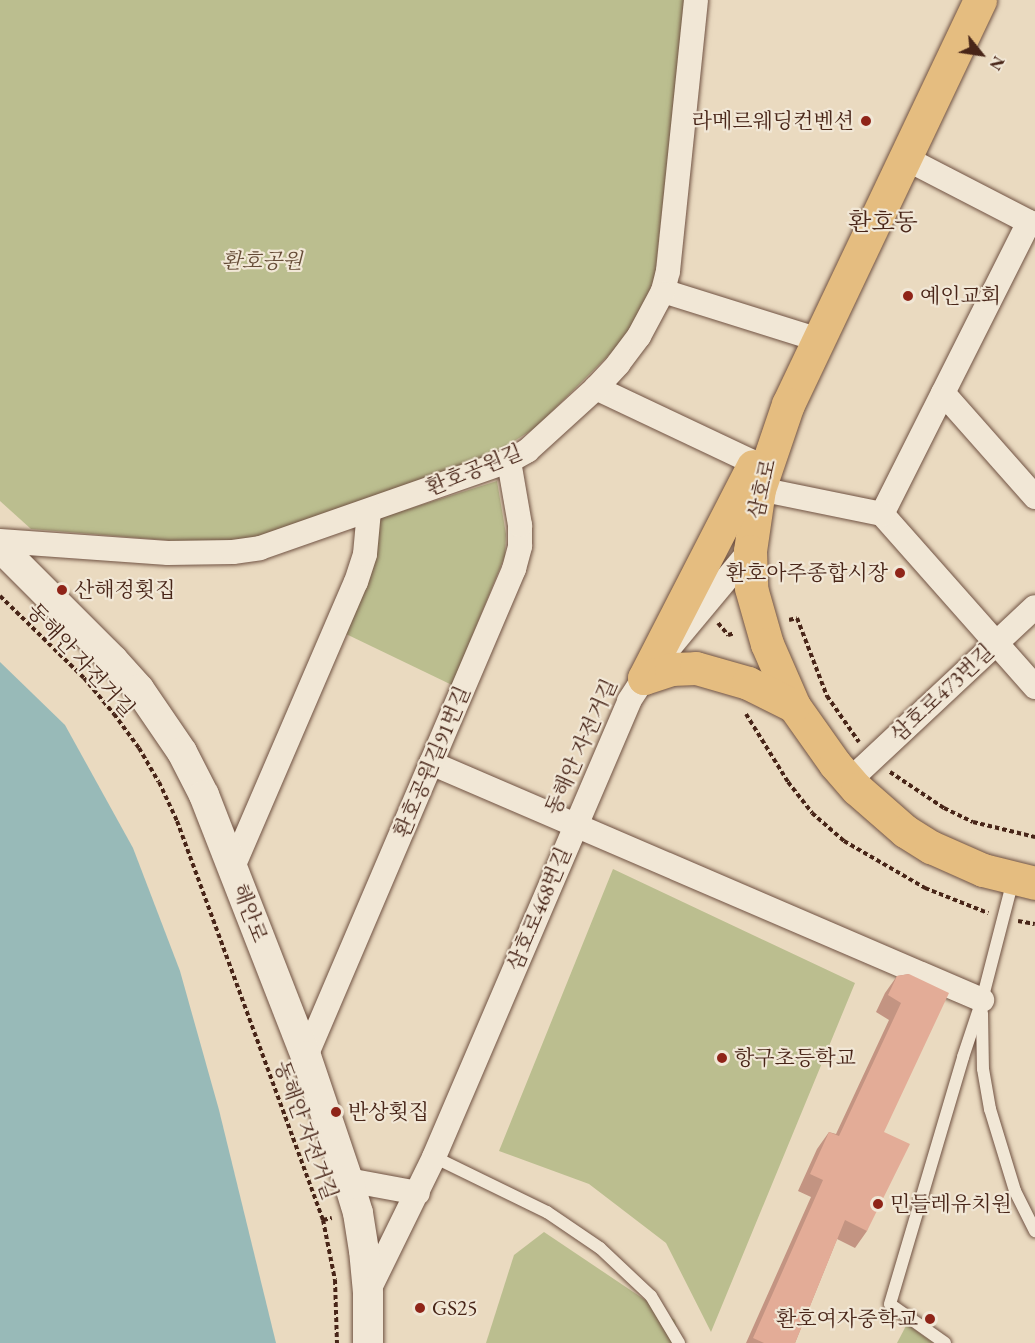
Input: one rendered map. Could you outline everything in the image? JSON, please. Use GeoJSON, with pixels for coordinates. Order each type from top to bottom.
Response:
{"type":"FeatureCollection","features":[{"type":"Feature","properties":{"kind":"main road"},"geometry":{"type":"LineString","coordinates":[[644,678],[757,476],[980,0]]}},
{"type":"Feature","properties":{"kind":"main road","name":"삼호로"},"geometry":{"type":"LineString","coordinates":[[757,476],[750,551],[751,588],[758,617],[778,673],[794,706],[861,769],[882,812],[931,847],[983,870],[1024,881]]}},
{"type":"Feature","properties":{"kind":"main road"},"geometry":{"type":"LineString","coordinates":[[644,678],[671,669],[696,668],[748,683],[794,706]]}},
{"type":"Feature","properties":{"kind":"street","name":"환호공원길"},"geometry":{"type":"LineString","coordinates":[[0,541],[168,553],[233,552],[288,540],[509,461],[527,451],[596,388],[639,336],[663,291],[668,270],[696,0]]}},
{"type":"Feature","properties":{"kind":"street"},"geometry":{"type":"LineString","coordinates":[[882,514],[1032,224],[904,158]]}},
{"type":"Feature","properties":{"kind":"street"},"geometry":{"type":"LineString","coordinates":[[663,291],[819,340]]}},
{"type":"Feature","properties":{"kind":"street"},"geometry":{"type":"LineString","coordinates":[[596,388],[757,476],[882,514],[1035,687]]}},
{"type":"Feature","properties":{"kind":"street"},"geometry":{"type":"LineString","coordinates":[[944,393],[1035,497]]}},
{"type":"Feature","properties":{"kind":"street","name":"환호공원길91번길"},"geometry":{"type":"LineString","coordinates":[[306,1056],[514,569],[520,546],[520,525],[509,461]]}},
{"type":"Feature","properties":{"kind":"street"},"geometry":{"type":"LineString","coordinates":[[232,867],[356,582],[365,555],[369,511]]}},
{"type":"Feature","properties":{"kind":"street","name":"해안로"},"geometry":{"type":"LineString","coordinates":[[0,547],[139,689],[187,763],[204,795],[306,1056],[348,1180],[358,1214],[368,1292],[368,1343]]}},
{"type":"Feature","properties":{"kind":"street","name":"삼호로468번길"},"geometry":{"type":"LineString","coordinates":[[368,1292],[434,1157],[616,728],[644,678],[750,551]]}},
{"type":"Feature","properties":{"kind":"street","name":"삼호로473번길"},"geometry":{"type":"LineString","coordinates":[[861,769],[1035,607]]}},
{"type":"Feature","properties":{"kind":"street"},"geometry":{"type":"LineString","coordinates":[[431,763],[982,1000]]}},
{"type":"Feature","properties":{"kind":"street"},"geometry":{"type":"LineString","coordinates":[[348,1180],[418,1193]]}},
{"type":"Feature","properties":{"kind":"lane"},"geometry":{"type":"LineString","coordinates":[[945,1343],[890,1304],[982,1000],[1003,917],[1024,881]]}},
{"type":"Feature","properties":{"kind":"lane"},"geometry":{"type":"LineString","coordinates":[[982,1000],[981,1039],[990,1109],[1016,1191],[1035,1231]]}},
{"type":"Feature","properties":{"kind":"lane"},"geometry":{"type":"LineString","coordinates":[[434,1157],[547,1212],[600,1248],[651,1296],[680,1343]]}},
{"type":"Feature","properties":{"kind":"path","name":"동해안 자전거길"},"geometry":{"type":"LineString","coordinates":[[0,596],[84,678],[139,748],[159,782],[177,821],[323,1220],[358,1214]]}},
{"type":"Feature","properties":{"kind":"path"},"geometry":{"type":"LineString","coordinates":[[704,606],[728,635],[740,632]]}},
{"type":"Feature","properties":{"kind":"path"},"geometry":{"type":"LineString","coordinates":[[786,621],[797,618],[827,696],[846,727],[861,769],[910,788],[973,822],[1035,837]]}},
{"type":"Feature","properties":{"kind":"path"},"geometry":{"type":"LineString","coordinates":[[740,706],[788,783],[812,813],[844,841],[925,888],[964,906],[1035,924]]}},
{"type":"Feature","properties":{"kind":"path"},"geometry":{"type":"LineString","coordinates":[[323,1220],[335,1280],[337,1343]]}},
{"type":"Feature","properties":{"kind":"green space","name":"환호공원"},"geometry":{"type":"Polygon","coordinates":[[[0,0],[685,0],[655,276],[640,314],[614,350],[535,428],[492,455],[265,536],[213,544],[31,529],[0,501],[0,0]]]}},
{"type":"Feature","properties":{"kind":"green space"},"geometry":{"type":"Polygon","coordinates":[[[497,481],[506,534],[505,556],[452,685],[346,634],[380,518],[497,481]]]}},
{"type":"Feature","properties":{"kind":"green space"},"geometry":{"type":"Polygon","coordinates":[[[613,869],[855,983],[711,1332],[666,1243],[589,1184],[499,1151],[613,869]]]}},
{"type":"Feature","properties":{"kind":"green space"},"geometry":{"type":"Polygon","coordinates":[[[544,1232],[675,1320],[680,1343],[486,1343],[514,1255],[544,1232]]]}},
{"type":"Feature","properties":{"kind":"green space"},"geometry":{"type":"Polygon","coordinates":[[[907,1324],[933,1343],[897,1343],[907,1324]]]}},
{"type":"Feature","properties":{"kind":"water"},"geometry":{"type":"Polygon","coordinates":[[[0,662],[65,725],[133,848],[180,971],[219,1110],[276,1343],[0,1343],[0,662]]]}},
{"type":"Feature","properties":{"kind":"building"},"geometry":{"type":"Polygon","coordinates":[[[909,974],[949,993],[884,1132],[910,1144],[867,1231],[845,1220],[795,1343],[764,1343],[753,1338],[823,1180],[810,1174],[829,1132],[839,1136],[901,1003],[888,995],[897,976],[909,974]]]}},
{"type":"Feature","properties":{"kind":"place","name":"라메르웨딩컨벤션"},"geometry":{"type":"Point","coordinates":[866,121]}},
{"type":"Feature","properties":{"kind":"place","name":"예인교회"},"geometry":{"type":"Point","coordinates":[908,296]}},
{"type":"Feature","properties":{"kind":"place","name":"환호아주종합시장"},"geometry":{"type":"Point","coordinates":[900,573]}},
{"type":"Feature","properties":{"kind":"place","name":"산해정횟집"},"geometry":{"type":"Point","coordinates":[62,590]}},
{"type":"Feature","properties":{"kind":"place","name":"항구초등학교"},"geometry":{"type":"Point","coordinates":[722,1058]}},
{"type":"Feature","properties":{"kind":"place","name":"반상횟집"},"geometry":{"type":"Point","coordinates":[336,1112]}},
{"type":"Feature","properties":{"kind":"place","name":"민들레유치원"},"geometry":{"type":"Point","coordinates":[878,1204]}},
{"type":"Feature","properties":{"kind":"place","name":"GS25"},"geometry":{"type":"Point","coordinates":[420,1308]}},
{"type":"Feature","properties":{"kind":"place","name":"환호여자중학교"},"geometry":{"type":"Point","coordinates":[930,1319]}},
{"type":"Feature","properties":{"kind":"district","name":"환호동"},"geometry":{"type":"Point","coordinates":[883,222]}}]}
